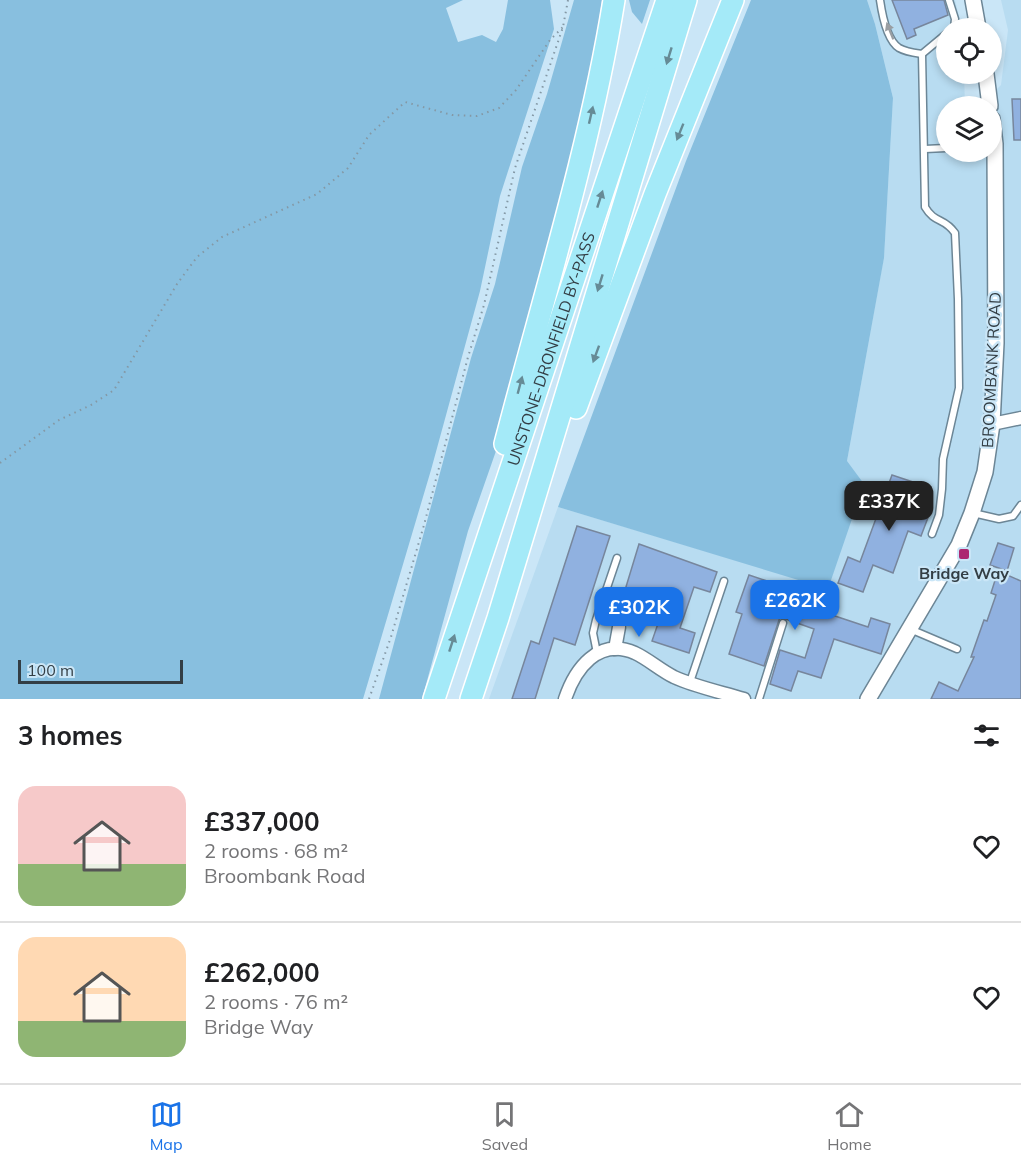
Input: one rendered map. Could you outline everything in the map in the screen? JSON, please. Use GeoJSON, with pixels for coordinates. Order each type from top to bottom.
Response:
{"type":"FeatureCollection","features":[{"type":"Feature","properties":{"kind":"highway"},"geometry":{"type":"LineString","coordinates":[[478,565],[505,444],[582,154],[614,0]]}},
{"type":"Feature","properties":{"kind":"highway","name":"UNSTONE-DRONFIELD BY-PASS"},"geometry":{"type":"LineString","coordinates":[[434,699],[667,0]]}},
{"type":"Feature","properties":{"kind":"highway","name":"UNSTONE-DRONFIELD BY-PASS"},"geometry":{"type":"LineString","coordinates":[[471,699],[498,618],[686,0]]}},
{"type":"Feature","properties":{"kind":"highway"},"geometry":{"type":"LineString","coordinates":[[498,618],[655,194],[733,0]]}},
{"type":"Feature","properties":{"kind":"street"},"geometry":{"type":"LineString","coordinates":[[973,0],[976,18]]}},
{"type":"Feature","properties":{"kind":"street","name":"BROOMBANK ROAD"},"geometry":{"type":"LineString","coordinates":[[868,699],[959,545],[985,472],[992,424],[996,343],[993,162]]}},
{"type":"Feature","properties":{"kind":"street"},"geometry":{"type":"LineString","coordinates":[[992,424],[1021,418]]}},
{"type":"Feature","properties":{"kind":"street"},"geometry":{"type":"LineString","coordinates":[[615,649],[619,627]]}},
{"type":"Feature","properties":{"kind":"street"},"geometry":{"type":"LineString","coordinates":[[565,699],[570,683],[579,668],[597,653],[615,649],[634,653],[656,667],[690,682],[737,698]]}},
{"type":"Feature","properties":{"kind":"lane"},"geometry":{"type":"LineString","coordinates":[[879,0],[891,38],[898,47],[922,54]]}},
{"type":"Feature","properties":{"kind":"lane"},"geometry":{"type":"LineString","coordinates":[[949,0],[955,18]]}},
{"type":"Feature","properties":{"kind":"lane"},"geometry":{"type":"LineString","coordinates":[[922,54],[936,42]]}},
{"type":"Feature","properties":{"kind":"lane"},"geometry":{"type":"LineString","coordinates":[[922,54],[926,207],[931,216],[949,224],[955,233],[958,299],[959,388],[943,459],[939,515],[932,534]]}},
{"type":"Feature","properties":{"kind":"lane"},"geometry":{"type":"LineString","coordinates":[[925,149],[936,148]]}},
{"type":"Feature","properties":{"kind":"lane"},"geometry":{"type":"LineString","coordinates":[[972,513],[999,519],[1013,516],[1021,505]]}},
{"type":"Feature","properties":{"kind":"lane"},"geometry":{"type":"LineString","coordinates":[[597,653],[593,633],[617,558]]}},
{"type":"Feature","properties":{"kind":"lane"},"geometry":{"type":"LineString","coordinates":[[690,682],[724,581]]}},
{"type":"Feature","properties":{"kind":"lane"},"geometry":{"type":"LineString","coordinates":[[759,699],[783,623]]}},
{"type":"Feature","properties":{"kind":"lane"},"geometry":{"type":"LineString","coordinates":[[909,629],[957,649]]}},
{"type":"Feature","properties":{"kind":"path"},"geometry":{"type":"LineString","coordinates":[[369,699],[392,637],[424,525],[484,305],[515,168],[563,27],[568,0]]}},
{"type":"Feature","properties":{"kind":"path"},"geometry":{"type":"LineString","coordinates":[[0,464],[59,420],[91,405],[114,390],[177,284],[197,257],[222,237],[318,194],[348,168],[369,135],[405,102],[452,115],[477,116],[499,108],[516,90],[550,40],[563,27]]}},
{"type":"Feature","properties":{"kind":"shaded area"},"geometry":{"type":"Polygon","coordinates":[[[0,0],[463,0],[446,8],[458,42],[482,35],[496,42],[503,29],[508,0],[550,0],[554,29],[500,196],[480,291],[431,470],[363,699],[0,699],[0,0]]]}},
{"type":"Feature","properties":{"kind":"shaded area"},"geometry":{"type":"Polygon","coordinates":[[[574,0],[602,0],[591,75],[496,451],[468,531],[422,699],[379,699],[471,358],[495,284],[522,167],[547,94],[574,0]]]}},
{"type":"Feature","properties":{"kind":"shaded area"},"geometry":{"type":"Polygon","coordinates":[[[629,0],[650,0],[642,24],[632,12],[629,0]]]}},
{"type":"Feature","properties":{"kind":"shaded area"},"geometry":{"type":"Polygon","coordinates":[[[751,0],[867,0],[893,98],[884,258],[847,461],[864,484],[828,589],[558,507],[686,161],[751,0]]]}},
{"type":"Feature","properties":{"kind":"shaded area"},"geometry":{"type":"Polygon","coordinates":[[[867,0],[955,0],[960,18],[936,18],[936,84],[964,84],[965,96],[936,96],[936,162],[1002,162],[1002,96],[990,96],[1002,84],[1008,30],[1001,0],[1021,0],[1021,699],[489,699],[558,507],[828,588],[847,461],[884,257],[893,98],[867,0]]]}},
{"type":"Feature","properties":{"kind":"building"},"geometry":{"type":"Polygon","coordinates":[[[892,0],[944,0],[948,15],[914,29],[916,35],[907,39],[892,0]]]}},
{"type":"Feature","properties":{"kind":"building"},"geometry":{"type":"Polygon","coordinates":[[[1012,99],[1021,99],[1021,140],[1014,140],[1012,99]]]}},
{"type":"Feature","properties":{"kind":"building"},"geometry":{"type":"Polygon","coordinates":[[[892,475],[925,486],[919,502],[932,507],[921,536],[908,531],[893,573],[873,565],[863,592],[838,583],[848,557],[860,562],[892,475]]]}},
{"type":"Feature","properties":{"kind":"building"},"geometry":{"type":"Polygon","coordinates":[[[577,526],[610,536],[575,645],[554,638],[535,699],[512,699],[531,641],[539,644],[577,526]]]}},
{"type":"Feature","properties":{"kind":"building"},"geometry":{"type":"Polygon","coordinates":[[[998,543],[1014,548],[1007,571],[990,565],[998,543]]]}},
{"type":"Feature","properties":{"kind":"building"},"geometry":{"type":"Polygon","coordinates":[[[639,544],[717,572],[710,592],[694,587],[680,628],[695,633],[689,653],[652,641],[662,612],[622,600],[639,544]]]}},
{"type":"Feature","properties":{"kind":"building"},"geometry":{"type":"Polygon","coordinates":[[[998,571],[1021,581],[1021,699],[931,699],[939,682],[958,691],[974,657],[971,657],[996,595],[991,593],[998,571]]]}},
{"type":"Feature","properties":{"kind":"building"},"geometry":{"type":"Polygon","coordinates":[[[749,575],[818,598],[814,609],[868,627],[871,618],[890,624],[881,654],[834,639],[821,678],[798,671],[791,691],[770,684],[780,650],[805,658],[814,629],[780,617],[764,666],[729,654],[742,614],[736,612],[749,575]]]}},
{"type":"Feature","properties":{"kind":"place","name":"Bridge Way"},"geometry":{"type":"Point","coordinates":[964,554]}}]}
